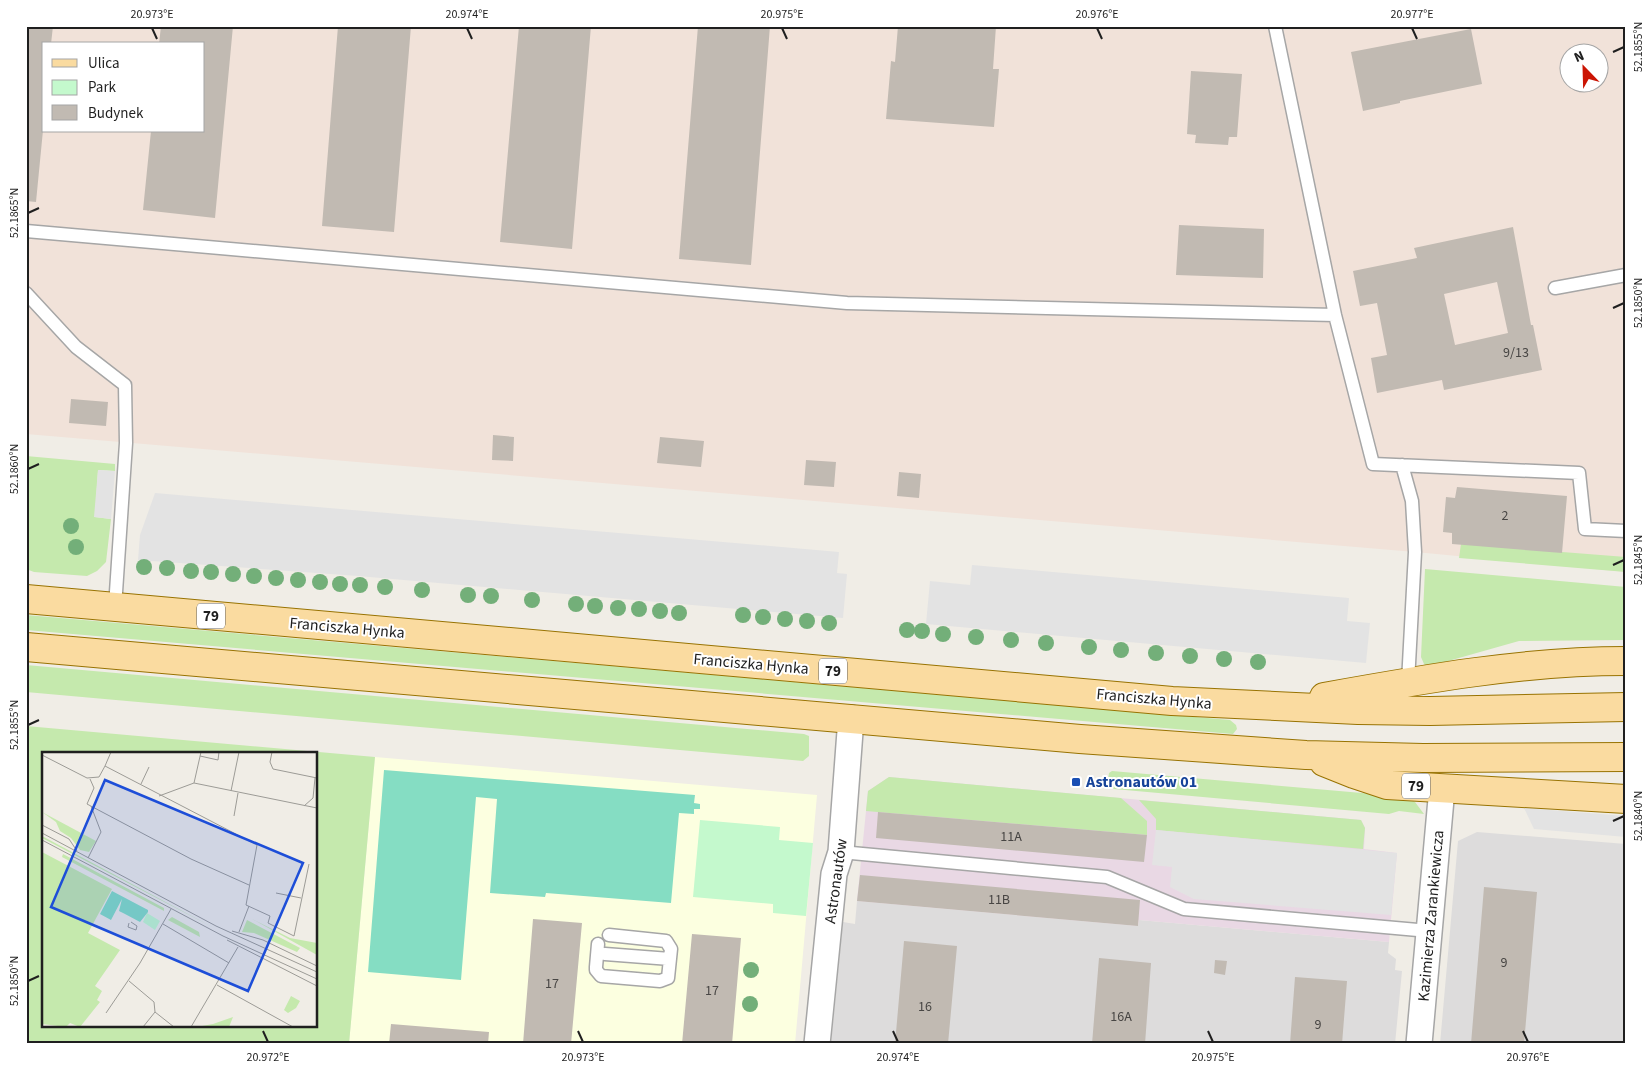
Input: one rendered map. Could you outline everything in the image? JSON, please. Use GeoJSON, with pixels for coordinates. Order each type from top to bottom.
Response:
{"type":"FeatureCollection","features":[{"type":"Feature","properties":{"kind":"main road","name":"Franciszka Hynka"},"geometry":{"type":"LineString","coordinates":[[27,599],[1143,698],[1273,707],[1430,711],[1626,707]]}},
{"type":"Feature","properties":{"kind":"main road","name":"79"},"geometry":{"type":"LineString","coordinates":[[26,647],[1080,739],[1306,755],[1387,785],[1626,799]]}},
{"type":"Feature","properties":{"kind":"main road","name":"79"},"geometry":{"type":"LineString","coordinates":[[1273,707],[1452,675],[1531,666],[1626,661]]}},
{"type":"Feature","properties":{"kind":"main road"},"geometry":{"type":"LineString","coordinates":[[1306,755],[1423,758],[1626,757]]}},
{"type":"Feature","properties":{"kind":"street","name":"Astronautów"},"geometry":{"type":"LineString","coordinates":[[817,1044],[834,874],[841,852],[851,718]]}},
{"type":"Feature","properties":{"kind":"street","name":"Kazimierza Zarankiewicza"},"geometry":{"type":"LineString","coordinates":[[1419,1044],[1442,788]]}},
{"type":"Feature","properties":{"kind":"lane"},"geometry":{"type":"LineString","coordinates":[[1275,26],[1335,315],[1373,464],[1579,473],[1585,529],[1626,531]]}},
{"type":"Feature","properties":{"kind":"lane"},"geometry":{"type":"LineString","coordinates":[[26,231],[847,303],[1335,315]]}},
{"type":"Feature","properties":{"kind":"lane"},"geometry":{"type":"LineString","coordinates":[[1555,288],[1626,274]]}},
{"type":"Feature","properties":{"kind":"lane"},"geometry":{"type":"LineString","coordinates":[[26,293],[76,347],[125,385],[125,452],[115,607]]}},
{"type":"Feature","properties":{"kind":"lane"},"geometry":{"type":"LineString","coordinates":[[1402,465],[1412,501],[1415,552],[1408,682]]}},
{"type":"Feature","properties":{"kind":"lane"},"geometry":{"type":"LineString","coordinates":[[841,852],[1107,877],[1184,909],[1430,930]]}},
{"type":"Feature","properties":{"kind":"lane"},"geometry":{"type":"LineString","coordinates":[[609,935],[666,941],[669,943],[671,950],[668,978],[663,981],[601,976],[596,967],[602,949],[611,953],[617,946],[614,938],[609,935]]}},
{"type":"Feature","properties":{"kind":"lane"},"geometry":{"type":"LineString","coordinates":[[650,980],[654,940]]}},
{"type":"Feature","properties":{"kind":"lane"},"geometry":{"type":"LineString","coordinates":[[602,949],[652,958],[670,959]]}},
{"type":"Feature","properties":{"kind":"shaded area"},"geometry":{"type":"Polygon","coordinates":[[[26,26],[1626,26],[1626,572],[1415,552],[26,434],[26,26]]]}},
{"type":"Feature","properties":{"kind":"shaded area"},"geometry":{"type":"Polygon","coordinates":[[[98,470],[115,471],[111,519],[94,517],[98,470]]]}},
{"type":"Feature","properties":{"kind":"shaded area"},"geometry":{"type":"Polygon","coordinates":[[[155,493],[839,552],[837,573],[847,574],[843,618],[358,576],[138,560],[140,535],[155,493]]]}},
{"type":"Feature","properties":{"kind":"shaded area"},"geometry":{"type":"Polygon","coordinates":[[[972,565],[1349,598],[1347,621],[1370,623],[1366,663],[926,624],[930,581],[970,585],[972,565]]]}},
{"type":"Feature","properties":{"kind":"shaded area"},"geometry":{"type":"Polygon","coordinates":[[[375,757],[817,795],[795,1044],[349,1044],[375,757]]]}},
{"type":"Feature","properties":{"kind":"shaded area"},"geometry":{"type":"Polygon","coordinates":[[[889,777],[1361,820],[1365,828],[1364,849],[1397,853],[1389,942],[1139,920],[1138,926],[857,901],[868,791],[889,777]]]}},
{"type":"Feature","properties":{"kind":"shaded area"},"geometry":{"type":"Polygon","coordinates":[[[1524,808],[1626,816],[1626,837],[1534,829],[1524,808]]]}},
{"type":"Feature","properties":{"kind":"shaded area"},"geometry":{"type":"Polygon","coordinates":[[[1156,830],[1397,853],[1391,915],[1194,899],[1170,887],[1172,867],[1152,865],[1156,830]]]}},
{"type":"Feature","properties":{"kind":"shaded area"},"geometry":{"type":"Polygon","coordinates":[[[1477,832],[1626,844],[1626,1044],[1440,1044],[1458,841],[1477,832]]]}},
{"type":"Feature","properties":{"kind":"shaded area"},"geometry":{"type":"Polygon","coordinates":[[[857,901],[1138,926],[1139,920],[1389,942],[1388,953],[1396,959],[1395,970],[1402,971],[1395,1044],[831,1044],[843,922],[855,924],[857,901]]]}},
{"type":"Feature","properties":{"kind":"green space"},"geometry":{"type":"Polygon","coordinates":[[[26,456],[115,464],[115,471],[98,470],[95,517],[111,519],[106,562],[97,571],[87,576],[34,572],[26,569],[26,456]]]}},
{"type":"Feature","properties":{"kind":"green space"},"geometry":{"type":"Polygon","coordinates":[[[1461,544],[1626,557],[1626,572],[1459,558],[1461,544]]]}},
{"type":"Feature","properties":{"kind":"green space"},"geometry":{"type":"Polygon","coordinates":[[[1425,569],[1626,587],[1626,640],[1519,641],[1427,667],[1421,657],[1425,569]]]}},
{"type":"Feature","properties":{"kind":"green space"},"geometry":{"type":"Polygon","coordinates":[[[26,615],[1230,720],[1236,725],[1237,729],[1233,734],[26,630],[26,615]]]}},
{"type":"Feature","properties":{"kind":"green space"},"geometry":{"type":"Polygon","coordinates":[[[26,665],[804,734],[809,736],[809,756],[803,761],[26,692],[26,665]]]}},
{"type":"Feature","properties":{"kind":"green space"},"geometry":{"type":"Polygon","coordinates":[[[26,726],[375,757],[349,1044],[26,1044],[26,726]]]}},
{"type":"Feature","properties":{"kind":"green space"},"geometry":{"type":"Polygon","coordinates":[[[384,770],[695,795],[694,803],[700,804],[700,809],[694,809],[694,814],[679,813],[671,903],[546,893],[545,897],[490,893],[497,799],[476,797],[461,980],[368,972],[384,770]]]}},
{"type":"Feature","properties":{"kind":"green space"},"geometry":{"type":"Polygon","coordinates":[[[1112,771],[1408,797],[1415,802],[1424,814],[1399,811],[1389,814],[1114,789],[1108,782],[1109,773],[1112,771]]]}},
{"type":"Feature","properties":{"kind":"green space"},"geometry":{"type":"Polygon","coordinates":[[[889,777],[1121,798],[1147,821],[1147,835],[866,811],[868,791],[889,777]]]}},
{"type":"Feature","properties":{"kind":"green space"},"geometry":{"type":"Polygon","coordinates":[[[1139,800],[1361,820],[1365,828],[1363,849],[1156,830],[1156,819],[1139,800]]]}},
{"type":"Feature","properties":{"kind":"green space"},"geometry":{"type":"Polygon","coordinates":[[[700,820],[780,827],[779,840],[813,843],[806,916],[773,913],[773,904],[693,897],[700,820]]]}},
{"type":"Feature","properties":{"kind":"building"},"geometry":{"type":"Polygon","coordinates":[[[26,26],[53,26],[51,42],[42,42],[43,132],[36,202],[26,201],[26,26]]]}},
{"type":"Feature","properties":{"kind":"building"},"geometry":{"type":"Polygon","coordinates":[[[161,26],[233,26],[215,218],[143,210],[151,132],[205,132],[205,42],[159,42],[161,26]]]}},
{"type":"Feature","properties":{"kind":"building"},"geometry":{"type":"Polygon","coordinates":[[[338,26],[411,26],[394,232],[322,226],[338,26]]]}},
{"type":"Feature","properties":{"kind":"building"},"geometry":{"type":"Polygon","coordinates":[[[519,26],[591,26],[572,249],[500,242],[519,26]]]}},
{"type":"Feature","properties":{"kind":"building"},"geometry":{"type":"Polygon","coordinates":[[[698,26],[770,26],[751,265],[679,259],[698,26]]]}},
{"type":"Feature","properties":{"kind":"building"},"geometry":{"type":"Polygon","coordinates":[[[898,26],[996,26],[993,69],[999,69],[994,127],[886,119],[891,61],[895,62],[898,26]]]}},
{"type":"Feature","properties":{"kind":"building"},"geometry":{"type":"Polygon","coordinates":[[[1471,29],[1482,84],[1400,101],[1400,103],[1363,111],[1351,52],[1471,29]]]}},
{"type":"Feature","properties":{"kind":"building"},"geometry":{"type":"Polygon","coordinates":[[[1191,71],[1242,74],[1237,137],[1229,137],[1228,145],[1195,143],[1196,135],[1187,134],[1191,71]]]}},
{"type":"Feature","properties":{"kind":"building"},"geometry":{"type":"Polygon","coordinates":[[[1179,225],[1264,229],[1263,278],[1176,275],[1179,225]]]}},
{"type":"Feature","properties":{"kind":"building"},"geometry":{"type":"Polygon","coordinates":[[[1513,227],[1531,325],[1533,325],[1542,370],[1444,390],[1442,380],[1377,393],[1371,358],[1387,355],[1377,303],[1360,306],[1353,271],[1417,258],[1414,248],[1513,227]],[[1497,282],[1444,294],[1455,345],[1508,333],[1497,282]]]}},
{"type":"Feature","properties":{"kind":"building"},"geometry":{"type":"Polygon","coordinates":[[[71,399],[108,402],[106,426],[69,423],[71,399]]]}},
{"type":"Feature","properties":{"kind":"building"},"geometry":{"type":"Polygon","coordinates":[[[493,435],[514,437],[513,461],[492,460],[493,435]]]}},
{"type":"Feature","properties":{"kind":"building"},"geometry":{"type":"Polygon","coordinates":[[[660,437],[704,441],[701,467],[657,463],[660,437]]]}},
{"type":"Feature","properties":{"kind":"building"},"geometry":{"type":"Polygon","coordinates":[[[806,460],[836,462],[834,487],[804,485],[806,460]]]}},
{"type":"Feature","properties":{"kind":"building"},"geometry":{"type":"Polygon","coordinates":[[[899,472],[921,474],[919,498],[897,496],[899,472]]]}},
{"type":"Feature","properties":{"kind":"building"},"geometry":{"type":"Polygon","coordinates":[[[1457,487],[1567,496],[1562,553],[1452,544],[1452,533],[1443,532],[1446,497],[1455,498],[1457,487]]]}},
{"type":"Feature","properties":{"kind":"building"},"geometry":{"type":"Polygon","coordinates":[[[878,812],[1147,835],[1144,862],[876,838],[878,812]]]}},
{"type":"Feature","properties":{"kind":"building"},"geometry":{"type":"Polygon","coordinates":[[[860,875],[1140,900],[1138,926],[857,901],[860,875]]]}},
{"type":"Feature","properties":{"kind":"building"},"geometry":{"type":"Polygon","coordinates":[[[1484,887],[1537,892],[1524,1044],[1471,1044],[1484,887]]]}},
{"type":"Feature","properties":{"kind":"building"},"geometry":{"type":"Polygon","coordinates":[[[533,919],[582,923],[571,1044],[523,1044],[533,919]]]}},
{"type":"Feature","properties":{"kind":"building"},"geometry":{"type":"Polygon","coordinates":[[[692,934],[741,938],[732,1044],[682,1044],[692,934]]]}},
{"type":"Feature","properties":{"kind":"building"},"geometry":{"type":"Polygon","coordinates":[[[904,941],[957,946],[948,1044],[895,1044],[904,941]]]}},
{"type":"Feature","properties":{"kind":"building"},"geometry":{"type":"Polygon","coordinates":[[[1099,958],[1151,963],[1145,1044],[1092,1044],[1099,958]]]}},
{"type":"Feature","properties":{"kind":"building"},"geometry":{"type":"Polygon","coordinates":[[[1215,960],[1227,961],[1225,975],[1214,973],[1215,960]]]}},
{"type":"Feature","properties":{"kind":"building"},"geometry":{"type":"Polygon","coordinates":[[[1295,977],[1347,981],[1342,1044],[1290,1044],[1295,977]]]}},
{"type":"Feature","properties":{"kind":"building"},"geometry":{"type":"Polygon","coordinates":[[[391,1024],[489,1032],[488,1044],[389,1044],[391,1024]]]}},
{"type":"Feature","properties":{"kind":"place","name":"Astronautów 01"},"geometry":{"type":"Point","coordinates":[1076,782]}}]}
